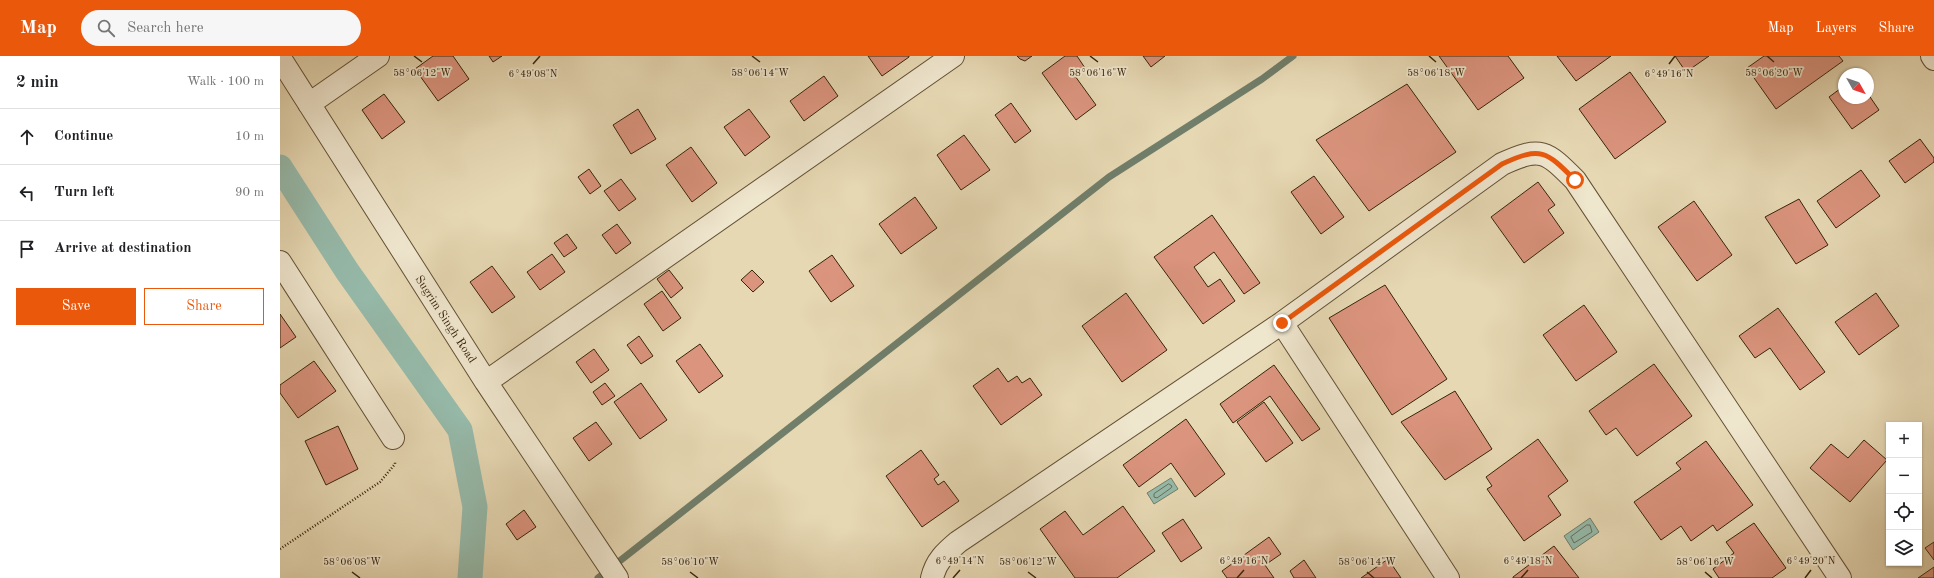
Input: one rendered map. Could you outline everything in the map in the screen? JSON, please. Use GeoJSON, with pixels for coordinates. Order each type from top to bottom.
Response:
{"type":"FeatureCollection","features":[{"type":"Feature","properties":{"kind":"street"},"geometry":{"type":"LineString","coordinates":[[309,104],[378,56]]}},
{"type":"Feature","properties":{"kind":"street"},"geometry":{"type":"LineString","coordinates":[[486,382],[953,56]]}},
{"type":"Feature","properties":{"kind":"street","name":"Sugrim Singh Road"},"geometry":{"type":"LineString","coordinates":[[280,58],[486,382],[617,578]]}},
{"type":"Feature","properties":{"kind":"street"},"geometry":{"type":"LineString","coordinates":[[932,578],[934,568],[942,555],[958,542],[1282,323],[1502,164],[1520,156],[1533,153],[1545,154],[1555,160],[1575,180],[1840,578]]}},
{"type":"Feature","properties":{"kind":"street"},"geometry":{"type":"LineString","coordinates":[[280,262],[393,438]]}},
{"type":"Feature","properties":{"kind":"street"},"geometry":{"type":"LineString","coordinates":[[1282,323],[1448,578]]}},
{"type":"Feature","properties":{"kind":"path"},"geometry":{"type":"LineString","coordinates":[[280,549],[380,482],[395,464],[393,438]]}},
{"type":"Feature","properties":{"kind":"water"},"geometry":{"type":"Polygon","coordinates":[[[1171,478],[1178,489],[1154,504],[1147,493],[1171,478]]]}},
{"type":"Feature","properties":{"kind":"water"},"geometry":{"type":"Polygon","coordinates":[[[1590,518],[1599,532],[1573,550],[1564,536],[1590,518]]]}},
{"type":"Feature","properties":{"kind":"building"},"geometry":{"type":"Polygon","coordinates":[[[433,56],[453,56],[469,79],[438,101],[415,69],[433,56]]]}},
{"type":"Feature","properties":{"kind":"building"},"geometry":{"type":"Polygon","coordinates":[[[489,56],[502,56],[493,62],[489,56]]]}},
{"type":"Feature","properties":{"kind":"building"},"geometry":{"type":"Polygon","coordinates":[[[868,56],[909,56],[909,57],[882,76],[868,56]]]}},
{"type":"Feature","properties":{"kind":"building"},"geometry":{"type":"Polygon","coordinates":[[[1017,56],[1032,56],[1025,61],[1017,56]]]}},
{"type":"Feature","properties":{"kind":"building"},"geometry":{"type":"Polygon","coordinates":[[[1065,56],[1077,56],[1085,68],[1075,76],[1096,105],[1076,120],[1042,73],[1065,56]]]}},
{"type":"Feature","properties":{"kind":"building"},"geometry":{"type":"Polygon","coordinates":[[[1143,56],[1165,56],[1151,67],[1143,56]]]}},
{"type":"Feature","properties":{"kind":"building"},"geometry":{"type":"Polygon","coordinates":[[[1439,56],[1508,56],[1524,78],[1478,110],[1439,56]]]}},
{"type":"Feature","properties":{"kind":"building"},"geometry":{"type":"Polygon","coordinates":[[[1557,56],[1611,56],[1576,81],[1557,56]]]}},
{"type":"Feature","properties":{"kind":"building"},"geometry":{"type":"Polygon","coordinates":[[[1675,56],[1709,56],[1686,72],[1675,56]]]}},
{"type":"Feature","properties":{"kind":"building"},"geometry":{"type":"Polygon","coordinates":[[[1764,56],[1839,56],[1843,61],[1776,109],[1747,68],[1764,56]]]}},
{"type":"Feature","properties":{"kind":"building"},"geometry":{"type":"Polygon","coordinates":[[[1630,72],[1666,122],[1615,159],[1579,109],[1630,72]]]}},
{"type":"Feature","properties":{"kind":"building"},"geometry":{"type":"Polygon","coordinates":[[[824,76],[838,96],[804,121],[790,101],[824,76]]]}},
{"type":"Feature","properties":{"kind":"building"},"geometry":{"type":"Polygon","coordinates":[[[1407,84],[1456,152],[1369,211],[1316,140],[1407,84]]]}},
{"type":"Feature","properties":{"kind":"building"},"geometry":{"type":"Polygon","coordinates":[[[1838,90],[1838,104],[1874,104],[1874,103],[1879,110],[1852,129],[1829,97],[1838,90]]]}},
{"type":"Feature","properties":{"kind":"building"},"geometry":{"type":"Polygon","coordinates":[[[384,94],[405,122],[382,139],[362,110],[384,94]]]}},
{"type":"Feature","properties":{"kind":"building"},"geometry":{"type":"Polygon","coordinates":[[[1011,103],[1031,131],[1015,143],[995,115],[1011,103]]]}},
{"type":"Feature","properties":{"kind":"building"},"geometry":{"type":"Polygon","coordinates":[[[638,109],[656,139],[631,154],[613,125],[638,109]]]}},
{"type":"Feature","properties":{"kind":"building"},"geometry":{"type":"Polygon","coordinates":[[[749,109],[770,137],[745,156],[724,127],[749,109]]]}},
{"type":"Feature","properties":{"kind":"building"},"geometry":{"type":"Polygon","coordinates":[[[964,135],[990,170],[961,190],[937,155],[964,135]]]}},
{"type":"Feature","properties":{"kind":"building"},"geometry":{"type":"Polygon","coordinates":[[[1920,139],[1934,158],[1934,162],[1905,183],[1889,161],[1920,139]]]}},
{"type":"Feature","properties":{"kind":"building"},"geometry":{"type":"Polygon","coordinates":[[[691,147],[717,183],[692,202],[666,165],[691,147]]]}},
{"type":"Feature","properties":{"kind":"building"},"geometry":{"type":"Polygon","coordinates":[[[589,169],[601,186],[590,194],[578,177],[589,169]]]}},
{"type":"Feature","properties":{"kind":"building"},"geometry":{"type":"Polygon","coordinates":[[[1861,170],[1880,196],[1836,228],[1817,201],[1861,170]]]}},
{"type":"Feature","properties":{"kind":"building"},"geometry":{"type":"Polygon","coordinates":[[[1314,176],[1344,217],[1321,234],[1291,192],[1314,176]]]}},
{"type":"Feature","properties":{"kind":"building"},"geometry":{"type":"Polygon","coordinates":[[[621,179],[636,199],[619,211],[604,191],[621,179]]]}},
{"type":"Feature","properties":{"kind":"building"},"geometry":{"type":"Polygon","coordinates":[[[1538,182],[1555,205],[1548,210],[1564,233],[1524,263],[1491,217],[1538,182]]]}},
{"type":"Feature","properties":{"kind":"building"},"geometry":{"type":"Polygon","coordinates":[[[915,197],[937,228],[901,254],[879,224],[915,197]]]}},
{"type":"Feature","properties":{"kind":"building"},"geometry":{"type":"Polygon","coordinates":[[[1799,199],[1828,245],[1796,264],[1765,217],[1799,199]]]}},
{"type":"Feature","properties":{"kind":"building"},"geometry":{"type":"Polygon","coordinates":[[[1694,201],[1732,255],[1697,281],[1658,227],[1694,201]]]}},
{"type":"Feature","properties":{"kind":"building"},"geometry":{"type":"Polygon","coordinates":[[[1212,215],[1260,283],[1244,294],[1214,252],[1194,267],[1208,287],[1220,279],[1235,301],[1203,324],[1154,257],[1212,215]]]}},
{"type":"Feature","properties":{"kind":"building"},"geometry":{"type":"Polygon","coordinates":[[[617,224],[631,243],[616,254],[602,235],[617,224]]]}},
{"type":"Feature","properties":{"kind":"building"},"geometry":{"type":"Polygon","coordinates":[[[567,234],[577,248],[564,257],[554,243],[567,234]]]}},
{"type":"Feature","properties":{"kind":"building"},"geometry":{"type":"Polygon","coordinates":[[[552,254],[565,272],[540,290],[527,272],[552,254]]]}},
{"type":"Feature","properties":{"kind":"building"},"geometry":{"type":"Polygon","coordinates":[[[832,255],[854,286],[831,302],[809,271],[832,255]]]}},
{"type":"Feature","properties":{"kind":"building"},"geometry":{"type":"Polygon","coordinates":[[[492,266],[515,297],[492,313],[470,282],[492,266]]]}},
{"type":"Feature","properties":{"kind":"building"},"geometry":{"type":"Polygon","coordinates":[[[669,270],[683,288],[671,298],[657,279],[669,270]]]}},
{"type":"Feature","properties":{"kind":"building"},"geometry":{"type":"Polygon","coordinates":[[[752,270],[764,282],[753,292],[741,280],[752,270]]]}},
{"type":"Feature","properties":{"kind":"building"},"geometry":{"type":"Polygon","coordinates":[[[1385,285],[1447,379],[1392,415],[1329,318],[1385,285]]]}},
{"type":"Feature","properties":{"kind":"building"},"geometry":{"type":"Polygon","coordinates":[[[662,291],[681,318],[663,331],[644,304],[662,291]]]}},
{"type":"Feature","properties":{"kind":"building"},"geometry":{"type":"Polygon","coordinates":[[[1126,293],[1167,350],[1122,382],[1082,326],[1126,293]]]}},
{"type":"Feature","properties":{"kind":"building"},"geometry":{"type":"Polygon","coordinates":[[[1876,293],[1899,326],[1859,355],[1835,322],[1876,293]]]}},
{"type":"Feature","properties":{"kind":"building"},"geometry":{"type":"Polygon","coordinates":[[[1584,305],[1617,352],[1576,381],[1543,335],[1584,305]]]}},
{"type":"Feature","properties":{"kind":"building"},"geometry":{"type":"Polygon","coordinates":[[[1778,308],[1825,372],[1800,390],[1770,348],[1755,358],[1739,336],[1778,308]]]}},
{"type":"Feature","properties":{"kind":"building"},"geometry":{"type":"Polygon","coordinates":[[[280,314],[296,337],[280,348],[280,314]]]}},
{"type":"Feature","properties":{"kind":"building"},"geometry":{"type":"Polygon","coordinates":[[[639,336],[653,356],[641,364],[627,345],[639,336]]]}},
{"type":"Feature","properties":{"kind":"building"},"geometry":{"type":"Polygon","coordinates":[[[700,344],[723,376],[699,393],[676,361],[700,344]]]}},
{"type":"Feature","properties":{"kind":"building"},"geometry":{"type":"Polygon","coordinates":[[[594,349],[609,370],[591,383],[576,362],[594,349]]]}},
{"type":"Feature","properties":{"kind":"building"},"geometry":{"type":"Polygon","coordinates":[[[314,361],[336,391],[298,418],[280,393],[280,385],[314,361]]]}},
{"type":"Feature","properties":{"kind":"building"},"geometry":{"type":"Polygon","coordinates":[[[1654,364],[1692,416],[1637,456],[1616,428],[1606,435],[1589,411],[1654,364]]]}},
{"type":"Feature","properties":{"kind":"building"},"geometry":{"type":"Polygon","coordinates":[[[1274,365],[1320,429],[1302,441],[1270,396],[1233,423],[1220,404],[1274,365]]]}},
{"type":"Feature","properties":{"kind":"building"},"geometry":{"type":"Polygon","coordinates":[[[998,368],[1008,382],[1017,376],[1022,383],[1030,378],[1042,395],[1001,425],[973,386],[998,368]]]}},
{"type":"Feature","properties":{"kind":"building"},"geometry":{"type":"Polygon","coordinates":[[[605,383],[615,396],[602,405],[593,392],[605,383]]]}},
{"type":"Feature","properties":{"kind":"building"},"geometry":{"type":"Polygon","coordinates":[[[641,383],[667,420],[640,439],[614,402],[641,383]]]}},
{"type":"Feature","properties":{"kind":"building"},"geometry":{"type":"Polygon","coordinates":[[[1455,391],[1492,449],[1445,480],[1401,422],[1455,391]]]}},
{"type":"Feature","properties":{"kind":"building"},"geometry":{"type":"Polygon","coordinates":[[[1264,402],[1293,443],[1266,462],[1237,422],[1264,402]]]}},
{"type":"Feature","properties":{"kind":"building"},"geometry":{"type":"Polygon","coordinates":[[[1186,419],[1225,474],[1195,497],[1171,463],[1139,487],[1123,465],[1186,419]]]}},
{"type":"Feature","properties":{"kind":"building"},"geometry":{"type":"Polygon","coordinates":[[[596,422],[612,444],[589,461],[573,438],[596,422]]]}},
{"type":"Feature","properties":{"kind":"building"},"geometry":{"type":"Polygon","coordinates":[[[338,426],[358,469],[326,485],[305,441],[338,426]]]}},
{"type":"Feature","properties":{"kind":"building"},"geometry":{"type":"Polygon","coordinates":[[[1538,439],[1568,481],[1548,496],[1561,515],[1524,541],[1487,489],[1492,486],[1486,477],[1538,439]]]}},
{"type":"Feature","properties":{"kind":"building"},"geometry":{"type":"Polygon","coordinates":[[[1864,440],[1886,459],[1886,461],[1850,502],[1810,468],[1831,444],[1848,458],[1864,440]]]}},
{"type":"Feature","properties":{"kind":"building"},"geometry":{"type":"Polygon","coordinates":[[[1706,441],[1753,505],[1717,531],[1713,525],[1691,541],[1681,526],[1661,540],[1634,502],[1681,469],[1676,463],[1706,441]]]}},
{"type":"Feature","properties":{"kind":"building"},"geometry":{"type":"Polygon","coordinates":[[[921,450],[939,475],[934,479],[938,485],[944,481],[959,501],[922,527],[886,476],[921,450]]]}},
{"type":"Feature","properties":{"kind":"building"},"geometry":{"type":"Polygon","coordinates":[[[1123,506],[1155,551],[1117,578],[1075,578],[1040,529],[1065,511],[1083,535],[1123,506]]]}},
{"type":"Feature","properties":{"kind":"building"},"geometry":{"type":"Polygon","coordinates":[[[524,510],[536,527],[517,540],[506,524],[524,510]]]}},
{"type":"Feature","properties":{"kind":"building"},"geometry":{"type":"Polygon","coordinates":[[[1183,519],[1202,548],[1181,562],[1162,533],[1183,519]]]}},
{"type":"Feature","properties":{"kind":"building"},"geometry":{"type":"Polygon","coordinates":[[[1754,523],[1786,568],[1772,578],[1719,578],[1713,569],[1734,553],[1726,542],[1754,523]]]}},
{"type":"Feature","properties":{"kind":"building"},"geometry":{"type":"Polygon","coordinates":[[[1269,537],[1281,554],[1265,565],[1274,578],[1227,578],[1222,571],[1269,537]]]}},
{"type":"Feature","properties":{"kind":"building"},"geometry":{"type":"Polygon","coordinates":[[[1934,542],[1934,560],[1925,548],[1934,542]]]}},
{"type":"Feature","properties":{"kind":"building"},"geometry":{"type":"Polygon","coordinates":[[[1554,546],[1579,578],[1513,578],[1513,577],[1554,546]]]}},
{"type":"Feature","properties":{"kind":"building"},"geometry":{"type":"Polygon","coordinates":[[[1388,559],[1401,578],[1361,578],[1388,559]]]}},
{"type":"Feature","properties":{"kind":"building"},"geometry":{"type":"Polygon","coordinates":[[[1304,560],[1316,578],[1294,578],[1290,571],[1304,560]]]}},
{"type":"Feature","properties":{"kind":"building"},"geometry":{"type":"Polygon","coordinates":[[[1934,567],[1934,578],[1918,578],[1934,567]]]}},
{"type":"Feature","properties":{"kind":"waterway"},"geometry":{"type":"LineString","coordinates":[[598,578],[1109,177],[1262,79],[1293,56]]}},
{"type":"Feature","properties":{"kind":"waterway"},"geometry":{"type":"LineString","coordinates":[[280,167],[347,271],[460,430],[475,507],[470,578]]}},
{"type":"Feature","properties":{"kind":"route"},"geometry":{"type":"LineString","coordinates":[[1282,323],[1502,164],[1520,156],[1533,153],[1545,154],[1555,160],[1575,180]]}}]}
